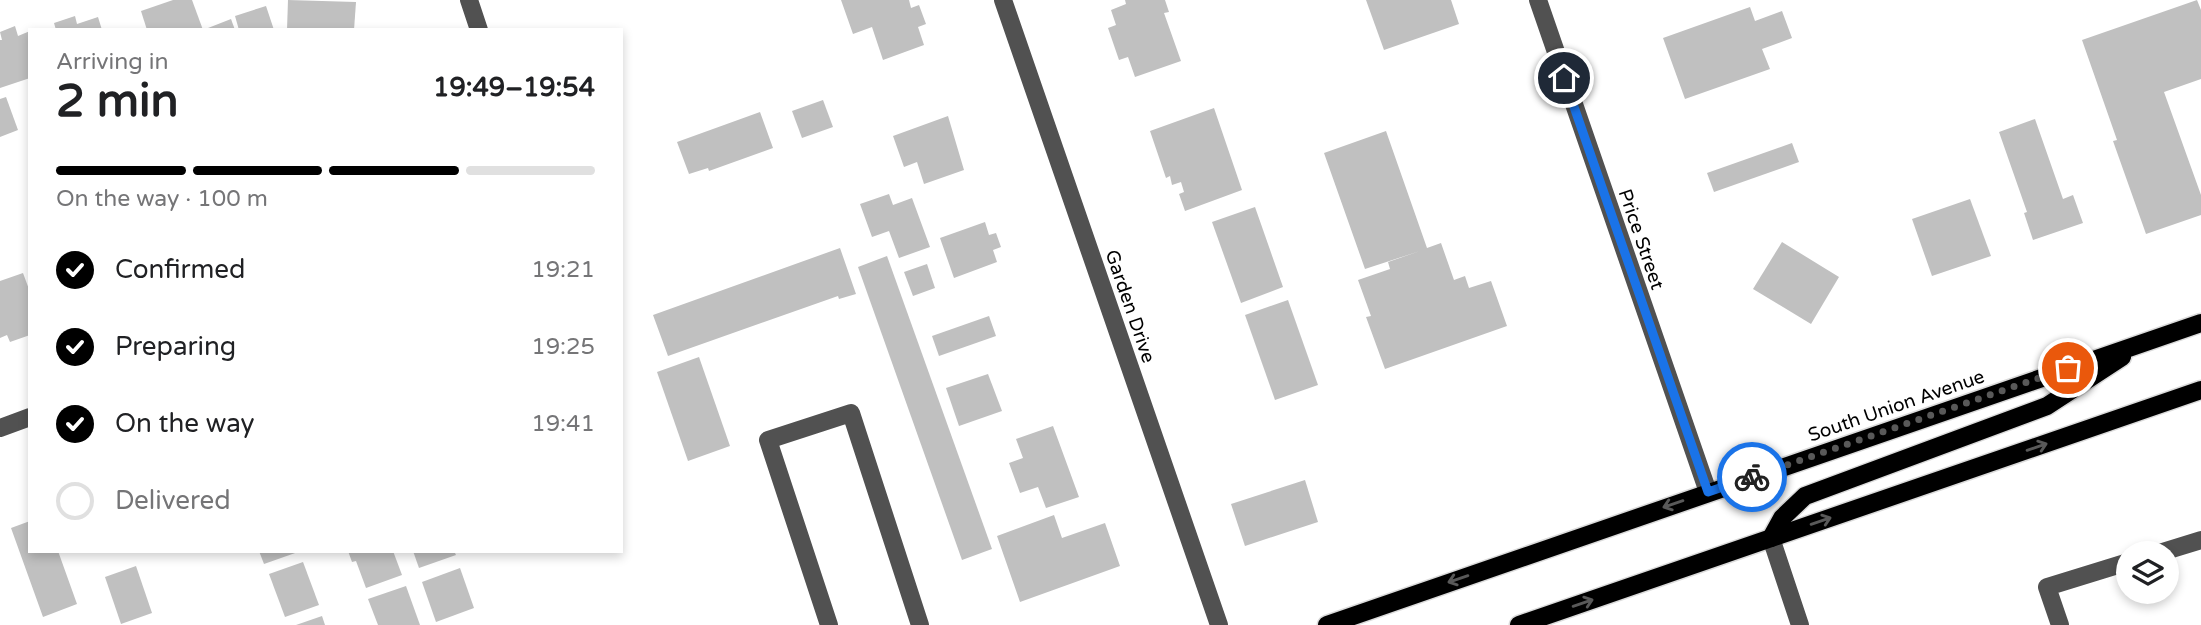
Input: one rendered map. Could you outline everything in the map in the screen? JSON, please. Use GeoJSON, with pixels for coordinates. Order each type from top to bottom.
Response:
{"type":"FeatureCollection","features":[{"type":"Feature","properties":{"kind":"main road","name":"South Union Avenue"},"geometry":{"type":"LineString","coordinates":[[1327,625],[2201,323]]}},
{"type":"Feature","properties":{"kind":"main road"},"geometry":{"type":"LineString","coordinates":[[1771,538],[1782,518],[1805,496],[2047,406],[2145,342]]}},
{"type":"Feature","properties":{"kind":"main road"},"geometry":{"type":"LineString","coordinates":[[1519,625],[1555,619],[1771,538],[2201,390]]}},
{"type":"Feature","properties":{"kind":"street"},"geometry":{"type":"LineString","coordinates":[[469,0],[478,28]]}},
{"type":"Feature","properties":{"kind":"street","name":"Garden Drive"},"geometry":{"type":"LineString","coordinates":[[1003,0],[1219,625]]}},
{"type":"Feature","properties":{"kind":"street","name":"Price Street"},"geometry":{"type":"LineString","coordinates":[[1538,0],[1708,492]]}},
{"type":"Feature","properties":{"kind":"street"},"geometry":{"type":"LineString","coordinates":[[829,625],[768,440],[851,413],[920,625]]}},
{"type":"Feature","properties":{"kind":"street"},"geometry":{"type":"LineString","coordinates":[[0,428],[28,418]]}},
{"type":"Feature","properties":{"kind":"street"},"geometry":{"type":"LineString","coordinates":[[1771,538],[1800,625]]}},
{"type":"Feature","properties":{"kind":"street"},"geometry":{"type":"LineString","coordinates":[[2179,547],[2201,540]]}},
{"type":"Feature","properties":{"kind":"street"},"geometry":{"type":"LineString","coordinates":[[2060,625],[2047,587],[2116,566]]}},
{"type":"Feature","properties":{"kind":"building"},"geometry":{"type":"Polygon","coordinates":[[[173,0],[192,0],[202,28],[146,28],[141,11],[173,0]]]}},
{"type":"Feature","properties":{"kind":"building"},"geometry":{"type":"Polygon","coordinates":[[[288,0],[356,2],[354,28],[287,28],[288,0]]]}},
{"type":"Feature","properties":{"kind":"building"},"geometry":{"type":"Polygon","coordinates":[[[841,0],[909,0],[911,8],[919,5],[926,24],[918,27],[924,45],[883,60],[872,27],[853,34],[841,0]]]}},
{"type":"Feature","properties":{"kind":"building"},"geometry":{"type":"Polygon","coordinates":[[[1125,0],[1165,0],[1169,12],[1164,13],[1181,61],[1135,77],[1128,57],[1119,60],[1108,28],[1116,25],[1111,10],[1126,4],[1125,0]]]}},
{"type":"Feature","properties":{"kind":"building"},"geometry":{"type":"Polygon","coordinates":[[[1366,0],[1451,0],[1459,24],[1384,50],[1366,0]]]}},
{"type":"Feature","properties":{"kind":"building"},"geometry":{"type":"Polygon","coordinates":[[[2197,0],[2201,10],[2201,79],[2164,92],[2201,195],[2201,215],[2146,234],[2113,141],[2117,140],[2082,40],[2197,0]]]}},
{"type":"Feature","properties":{"kind":"building"},"geometry":{"type":"Polygon","coordinates":[[[266,6],[273,28],[238,28],[235,16],[266,6]]]}},
{"type":"Feature","properties":{"kind":"building"},"geometry":{"type":"Polygon","coordinates":[[[1750,7],[1755,21],[1782,11],[1792,38],[1762,49],[1770,69],[1685,99],[1663,38],[1750,7]]]}},
{"type":"Feature","properties":{"kind":"building"},"geometry":{"type":"Polygon","coordinates":[[[75,16],[77,24],[98,17],[101,28],[55,28],[54,23],[75,16]]]}},
{"type":"Feature","properties":{"kind":"building"},"geometry":{"type":"Polygon","coordinates":[[[231,19],[234,28],[208,28],[231,19]]]}},
{"type":"Feature","properties":{"kind":"building"},"geometry":{"type":"Polygon","coordinates":[[[15,26],[18,36],[28,32],[28,79],[0,88],[2,40],[0,32],[15,26]]]}},
{"type":"Feature","properties":{"kind":"building"},"geometry":{"type":"Polygon","coordinates":[[[6,97],[18,130],[0,137],[0,99],[6,97]]]}},
{"type":"Feature","properties":{"kind":"building"},"geometry":{"type":"Polygon","coordinates":[[[823,100],[833,127],[802,138],[792,111],[823,100]]]}},
{"type":"Feature","properties":{"kind":"building"},"geometry":{"type":"Polygon","coordinates":[[[1214,108],[1242,190],[1185,211],[1179,194],[1184,192],[1181,182],[1172,185],[1170,176],[1166,178],[1150,131],[1214,108]]]}},
{"type":"Feature","properties":{"kind":"building"},"geometry":{"type":"Polygon","coordinates":[[[760,112],[773,148],[709,171],[708,168],[689,174],[677,142],[760,112]]]}},
{"type":"Feature","properties":{"kind":"building"},"geometry":{"type":"Polygon","coordinates":[[[948,116],[964,170],[924,184],[917,162],[904,167],[893,136],[948,116]]]}},
{"type":"Feature","properties":{"kind":"building"},"geometry":{"type":"Polygon","coordinates":[[[2035,119],[2063,199],[2073,195],[2083,223],[2033,240],[2024,213],[2027,212],[1999,132],[2035,119]]]}},
{"type":"Feature","properties":{"kind":"building"},"geometry":{"type":"Polygon","coordinates":[[[1386,131],[1427,248],[1441,243],[1454,280],[1465,276],[1469,288],[1491,281],[1507,326],[1385,369],[1366,317],[1371,316],[1358,280],[1390,269],[1388,262],[1420,251],[1365,269],[1324,153],[1386,131]]]}},
{"type":"Feature","properties":{"kind":"building"},"geometry":{"type":"Polygon","coordinates":[[[1792,143],[1799,162],[1714,192],[1707,173],[1792,143]]]}},
{"type":"Feature","properties":{"kind":"building"},"geometry":{"type":"Polygon","coordinates":[[[889,194],[893,205],[912,198],[930,247],[899,258],[889,231],[872,237],[860,204],[889,194]]]}},
{"type":"Feature","properties":{"kind":"building"},"geometry":{"type":"Polygon","coordinates":[[[1970,199],[1991,256],[1932,276],[1912,219],[1970,199]]]}},
{"type":"Feature","properties":{"kind":"building"},"geometry":{"type":"Polygon","coordinates":[[[1255,207],[1283,287],[1241,303],[1212,222],[1255,207]]]}},
{"type":"Feature","properties":{"kind":"building"},"geometry":{"type":"Polygon","coordinates":[[[985,222],[989,235],[996,233],[1001,247],[993,250],[997,262],[954,278],[940,238],[985,222]]]}},
{"type":"Feature","properties":{"kind":"building"},"geometry":{"type":"Polygon","coordinates":[[[1782,242],[1839,277],[1811,324],[1753,289],[1782,242]]]}},
{"type":"Feature","properties":{"kind":"building"},"geometry":{"type":"Polygon","coordinates":[[[840,248],[856,294],[839,299],[838,296],[668,356],[653,315],[840,248]]]}},
{"type":"Feature","properties":{"kind":"building"},"geometry":{"type":"Polygon","coordinates":[[[887,256],[992,549],[962,560],[858,267],[887,256]]]}},
{"type":"Feature","properties":{"kind":"building"},"geometry":{"type":"Polygon","coordinates":[[[927,264],[935,288],[913,296],[904,272],[927,264]]]}},
{"type":"Feature","properties":{"kind":"building"},"geometry":{"type":"Polygon","coordinates":[[[23,273],[28,287],[28,336],[10,342],[7,335],[0,338],[0,281],[23,273]]]}},
{"type":"Feature","properties":{"kind":"building"},"geometry":{"type":"Polygon","coordinates":[[[1288,300],[1318,385],[1275,400],[1245,315],[1288,300]]]}},
{"type":"Feature","properties":{"kind":"building"},"geometry":{"type":"Polygon","coordinates":[[[989,316],[996,336],[939,356],[932,336],[989,316]]]}},
{"type":"Feature","properties":{"kind":"building"},"geometry":{"type":"Polygon","coordinates":[[[699,357],[730,446],[688,461],[657,372],[699,357]]]}},
{"type":"Feature","properties":{"kind":"building"},"geometry":{"type":"Polygon","coordinates":[[[988,374],[1002,411],[959,426],[946,388],[988,374]]]}},
{"type":"Feature","properties":{"kind":"building"},"geometry":{"type":"Polygon","coordinates":[[[1053,426],[1079,497],[1046,508],[1038,487],[1020,493],[1009,463],[1023,458],[1016,439],[1053,426]]]}},
{"type":"Feature","properties":{"kind":"building"},"geometry":{"type":"Polygon","coordinates":[[[1305,480],[1318,522],[1245,546],[1231,504],[1305,480]]]}},
{"type":"Feature","properties":{"kind":"building"},"geometry":{"type":"Polygon","coordinates":[[[1054,515],[1062,538],[1105,523],[1120,566],[1020,602],[997,536],[1054,515]]]}},
{"type":"Feature","properties":{"kind":"building"},"geometry":{"type":"Polygon","coordinates":[[[28,522],[28,553],[59,553],[77,604],[43,617],[11,528],[28,522]]]}},
{"type":"Feature","properties":{"kind":"building"},"geometry":{"type":"Polygon","coordinates":[[[260,553],[295,553],[264,564],[260,553]]]}},
{"type":"Feature","properties":{"kind":"building"},"geometry":{"type":"Polygon","coordinates":[[[349,553],[394,553],[402,575],[366,588],[356,561],[352,562],[349,553]]]}},
{"type":"Feature","properties":{"kind":"building"},"geometry":{"type":"Polygon","coordinates":[[[414,553],[456,555],[419,568],[414,553]]]}},
{"type":"Feature","properties":{"kind":"building"},"geometry":{"type":"Polygon","coordinates":[[[303,562],[319,605],[285,617],[269,574],[303,562]]]}},
{"type":"Feature","properties":{"kind":"building"},"geometry":{"type":"Polygon","coordinates":[[[136,566],[152,613],[121,624],[105,577],[136,566]]]}},
{"type":"Feature","properties":{"kind":"building"},"geometry":{"type":"Polygon","coordinates":[[[460,568],[474,608],[436,622],[422,582],[460,568]]]}},
{"type":"Feature","properties":{"kind":"building"},"geometry":{"type":"Polygon","coordinates":[[[406,586],[420,625],[378,625],[368,599],[406,586]]]}},
{"type":"Feature","properties":{"kind":"building"},"geometry":{"type":"Polygon","coordinates":[[[322,616],[325,625],[296,625],[322,616]]]}},
{"type":"Feature","properties":{"kind":"way so far"},"geometry":{"type":"LineString","coordinates":[[1752,477],[2068,368]]}},
{"type":"Feature","properties":{"kind":"route"},"geometry":{"type":"LineString","coordinates":[[1564,78],[1708,492],[1752,477]]}}]}
